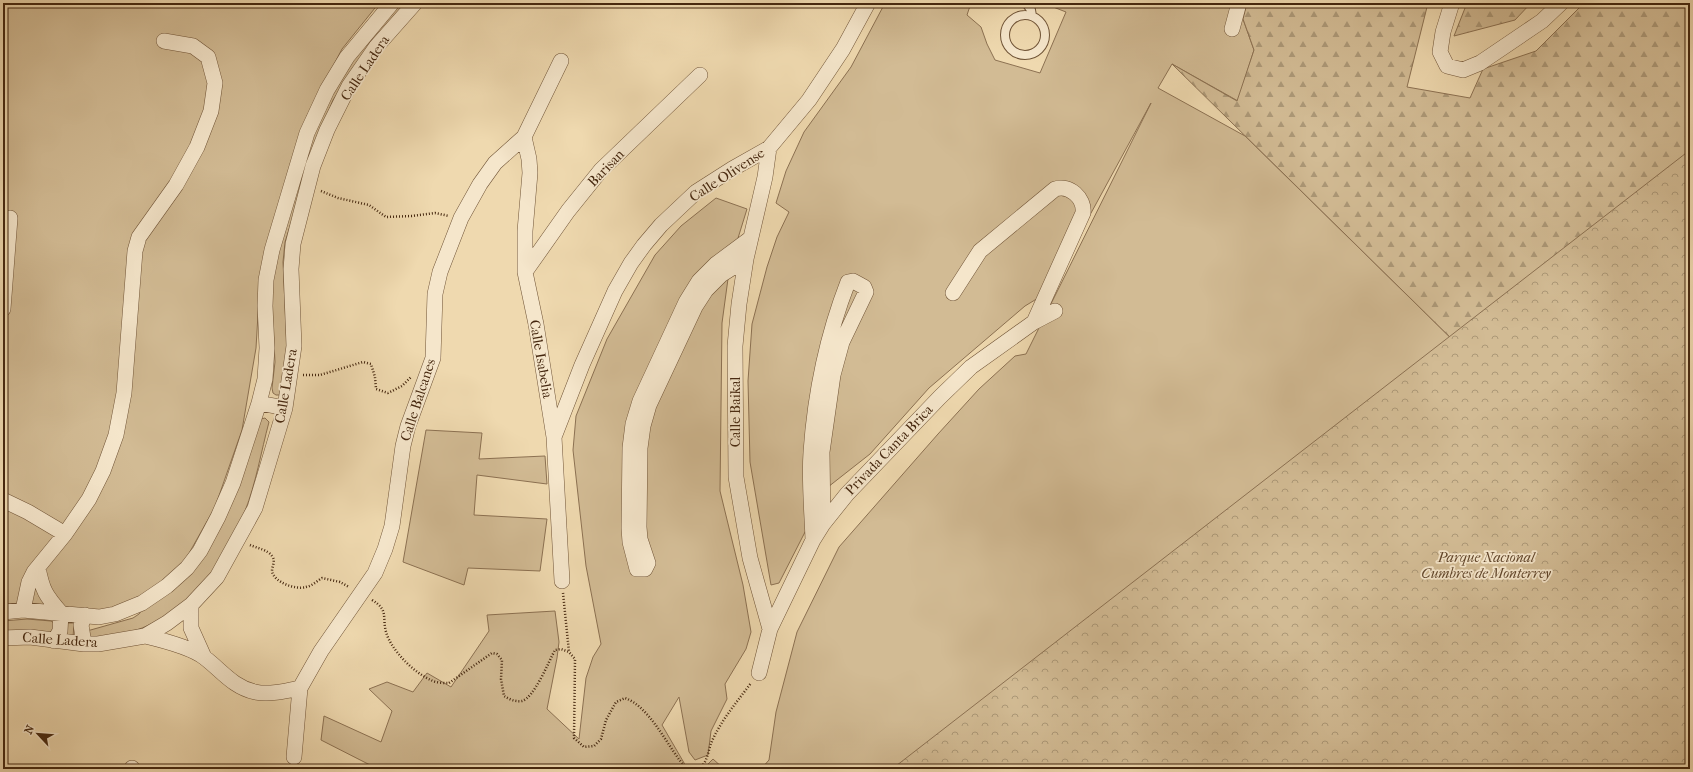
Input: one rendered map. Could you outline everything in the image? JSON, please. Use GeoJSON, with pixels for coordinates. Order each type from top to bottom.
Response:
{"type":"FeatureCollection","features":[{"type":"Feature","properties":{"kind":"street","name":"Calle Ladera"},"geometry":{"type":"LineString","coordinates":[[3,612],[24,610],[99,617],[115,614],[142,602],[167,586],[187,568],[200,551],[234,483],[259,403],[265,379],[266,280],[272,250],[308,133],[327,90],[347,57],[392,3]]}},
{"type":"Feature","properties":{"kind":"street","name":"Calle Ladera"},"geometry":{"type":"LineString","coordinates":[[3,638],[30,637],[54,641],[98,644],[145,636],[167,623],[191,605],[217,578],[255,508],[285,408],[294,346],[291,269],[293,244],[307,186],[327,130],[349,86],[376,47],[415,3]]}},
{"type":"Feature","properties":{"kind":"street","name":"Calle Olivense"},"geometry":{"type":"LineString","coordinates":[[554,437],[582,365],[615,292],[631,263],[644,245],[661,225],[696,192],[769,148],[809,100],[844,49],[868,3]]}},
{"type":"Feature","properties":{"kind":"street"},"geometry":{"type":"LineString","coordinates":[[1232,29],[1239,3]]}},
{"type":"Feature","properties":{"kind":"street"},"geometry":{"type":"LineString","coordinates":[[1452,3],[1443,32],[1440,52],[1447,66],[1463,70],[1480,63],[1542,21],[1561,3]]}},
{"type":"Feature","properties":{"kind":"street"},"geometry":{"type":"LineString","coordinates":[[24,610],[29,582],[89,499],[103,471],[116,435],[124,393],[135,251],[139,237],[176,185],[197,147],[211,111],[215,83],[208,57],[193,46],[164,41]]}},
{"type":"Feature","properties":{"kind":"street"},"geometry":{"type":"LineString","coordinates":[[524,137],[561,61]]}},
{"type":"Feature","properties":{"kind":"street","name":"Barisan"},"geometry":{"type":"LineString","coordinates":[[525,272],[568,211],[601,170],[700,75]]}},
{"type":"Feature","properties":{"kind":"street","name":"Calle Balcanes"},"geometry":{"type":"LineString","coordinates":[[300,688],[321,651],[375,573],[385,549],[392,526],[403,446],[408,426],[433,358],[435,294],[440,272],[461,218],[487,173],[495,163],[524,137]]}},
{"type":"Feature","properties":{"kind":"street","name":"Calle Isabelia"},"geometry":{"type":"LineString","coordinates":[[524,137],[530,173],[525,231],[525,272],[536,324],[554,437],[562,581]]}},
{"type":"Feature","properties":{"kind":"street","name":"Calle Baikal"},"geometry":{"type":"LineString","coordinates":[[759,673],[770,629],[750,558],[736,477],[735,346],[739,304],[746,259],[765,177],[769,148]]}},
{"type":"Feature","properties":{"kind":"street"},"geometry":{"type":"LineString","coordinates":[[953,293],[980,251],[1055,189],[1061,187],[1067,188],[1081,199],[1084,205],[1083,213],[1034,322]]}},
{"type":"Feature","properties":{"kind":"street"},"geometry":{"type":"LineString","coordinates":[[3,309],[10,218]]}},
{"type":"Feature","properties":{"kind":"street"},"geometry":{"type":"LineString","coordinates":[[746,259],[721,275],[706,290],[695,307],[649,405],[643,426],[640,448],[639,527],[640,539],[648,567],[645,569],[637,569],[630,542],[629,528],[630,448],[633,424],[640,401],[686,302],[698,282],[716,264],[751,238]]}},
{"type":"Feature","properties":{"kind":"street"},"geometry":{"type":"LineString","coordinates":[[814,540],[810,479],[811,451],[816,411],[824,366],[838,309],[848,282],[853,281],[864,287],[866,292],[842,342],[833,375],[822,452],[823,524]]}},
{"type":"Feature","properties":{"kind":"street","name":"Privada Canta Brica"},"geometry":{"type":"LineString","coordinates":[[770,629],[823,524],[864,475],[971,366],[1034,322],[1055,310]]}},
{"type":"Feature","properties":{"kind":"street"},"geometry":{"type":"LineString","coordinates":[[259,403],[285,408]]}},
{"type":"Feature","properties":{"kind":"street"},"geometry":{"type":"LineString","coordinates":[[3,500],[28,512],[65,534]]}},
{"type":"Feature","properties":{"kind":"street"},"geometry":{"type":"LineString","coordinates":[[38,568],[40,582],[46,596],[60,613],[60,631],[54,641]]}},
{"type":"Feature","properties":{"kind":"street"},"geometry":{"type":"LineString","coordinates":[[191,605],[191,628],[204,657]]}},
{"type":"Feature","properties":{"kind":"street"},"geometry":{"type":"LineString","coordinates":[[84,644],[81,625],[85,615]]}},
{"type":"Feature","properties":{"kind":"street"},"geometry":{"type":"LineString","coordinates":[[145,636],[166,640],[204,657],[230,682],[243,688],[256,692],[275,692],[300,688],[294,757]]}},
{"type":"Feature","properties":{"kind":"lane"},"geometry":{"type":"LineString","coordinates":[[1026,3],[1031,10],[1032,16],[1042,24],[1045,30],[1044,43],[1036,52],[1030,55],[1017,54],[1008,46],[1005,40],[1006,28],[1014,18],[1020,16],[1032,16]]}},
{"type":"Feature","properties":{"kind":"path"},"geometry":{"type":"LineString","coordinates":[[307,186],[338,198],[370,205],[386,217],[435,213],[461,218]]}},
{"type":"Feature","properties":{"kind":"path"},"geometry":{"type":"LineString","coordinates":[[290,375],[320,375],[363,362],[371,364],[375,377],[376,389],[388,393],[402,386],[413,376]]}},
{"type":"Feature","properties":{"kind":"path"},"geometry":{"type":"LineString","coordinates":[[238,540],[271,555],[274,559],[272,571],[274,577],[284,583],[299,589],[308,587],[322,578],[340,582],[381,607],[385,616],[386,632],[395,650],[414,670],[432,681],[449,683],[492,653],[496,654],[502,660],[501,679],[504,696],[511,700],[523,701],[530,695],[536,686],[555,650],[561,649],[569,652],[575,659],[574,738],[584,747],[594,746],[601,739],[606,720],[616,702],[625,698],[633,701],[649,718],[679,761],[687,769]]}},
{"type":"Feature","properties":{"kind":"path"},"geometry":{"type":"LineString","coordinates":[[562,581],[569,652]]}},
{"type":"Feature","properties":{"kind":"path"},"geometry":{"type":"LineString","coordinates":[[699,769],[706,759],[711,742],[722,720],[759,673]]}},
{"type":"Feature","properties":{"kind":"green space"},"geometry":{"type":"Polygon","coordinates":[[[3,3],[379,3],[342,49],[307,116],[260,280],[256,348],[242,430],[215,507],[183,564],[139,599],[116,607],[99,610],[3,607],[3,3]]]}},
{"type":"Feature","properties":{"kind":"green space"},"geometry":{"type":"Polygon","coordinates":[[[399,3],[406,3],[355,67],[333,100],[318,138],[285,242],[283,262],[287,348],[280,395],[276,395],[273,393],[272,388],[275,362],[271,290],[278,249],[312,136],[329,98],[349,64],[399,3]]]}},
{"type":"Feature","properties":{"kind":"green space"},"geometry":{"type":"Polygon","coordinates":[[[885,3],[971,3],[967,15],[981,27],[995,60],[1040,73],[1066,12],[1043,3],[1247,3],[1243,19],[1254,50],[1238,101],[1172,64],[1158,88],[1245,136],[1690,573],[1690,769],[761,769],[769,760],[776,712],[797,632],[839,547],[979,389],[1015,356],[1026,354],[1151,103],[1048,292],[1025,306],[929,388],[870,454],[828,487],[779,583],[771,585],[750,462],[748,381],[752,324],[767,267],[777,237],[789,212],[776,203],[786,171],[804,132],[851,67],[885,3]]]}},
{"type":"Feature","properties":{"kind":"green space"},"geometry":{"type":"Polygon","coordinates":[[[1247,3],[1428,3],[1407,87],[1470,98],[1483,69],[1536,51],[1584,3],[1690,3],[1690,573],[1172,64],[1237,101],[1254,50],[1243,19],[1247,3]]]}},
{"type":"Feature","properties":{"kind":"green space"},"geometry":{"type":"Polygon","coordinates":[[[1467,3],[1531,3],[1515,20],[1454,36],[1467,3]]]}},
{"type":"Feature","properties":{"kind":"green space","name":"Parque Nacional Cumbres de Monterrey"},"geometry":{"type":"Polygon","coordinates":[[[1690,150],[1690,769],[892,769],[1690,150]]]}},
{"type":"Feature","properties":{"kind":"green space"},"geometry":{"type":"Polygon","coordinates":[[[716,198],[747,209],[730,264],[722,323],[720,491],[743,585],[751,632],[746,649],[725,684],[727,699],[711,731],[708,755],[695,760],[689,752],[679,697],[662,725],[687,768],[690,769],[372,769],[372,766],[321,740],[324,716],[381,742],[392,711],[369,689],[387,682],[413,692],[427,673],[451,687],[489,631],[487,615],[555,611],[559,642],[547,709],[579,739],[586,678],[593,657],[601,644],[586,566],[573,450],[576,416],[607,339],[655,255],[681,226],[716,198]]]}},
{"type":"Feature","properties":{"kind":"green space"},"geometry":{"type":"Polygon","coordinates":[[[265,418],[269,422],[249,500],[238,528],[229,545],[208,577],[181,605],[166,616],[149,625],[128,632],[90,638],[87,631],[133,618],[139,614],[144,607],[188,573],[261,419],[265,418]]]}},
{"type":"Feature","properties":{"kind":"green space"},"geometry":{"type":"Polygon","coordinates":[[[426,430],[482,433],[479,459],[545,456],[547,484],[477,475],[474,515],[547,519],[540,571],[468,568],[464,585],[403,562],[426,430]]]}},
{"type":"Feature","properties":{"kind":"green space"},"geometry":{"type":"Polygon","coordinates":[[[27,619],[51,621],[54,623],[51,634],[3,632],[3,621],[27,619]]]}},
{"type":"Feature","properties":{"kind":"green space"},"geometry":{"type":"Polygon","coordinates":[[[67,623],[74,623],[73,638],[66,638],[67,623]]]}},
{"type":"Feature","properties":{"kind":"green space"},"geometry":{"type":"Polygon","coordinates":[[[713,759],[724,769],[703,769],[713,759]]]}}]}
